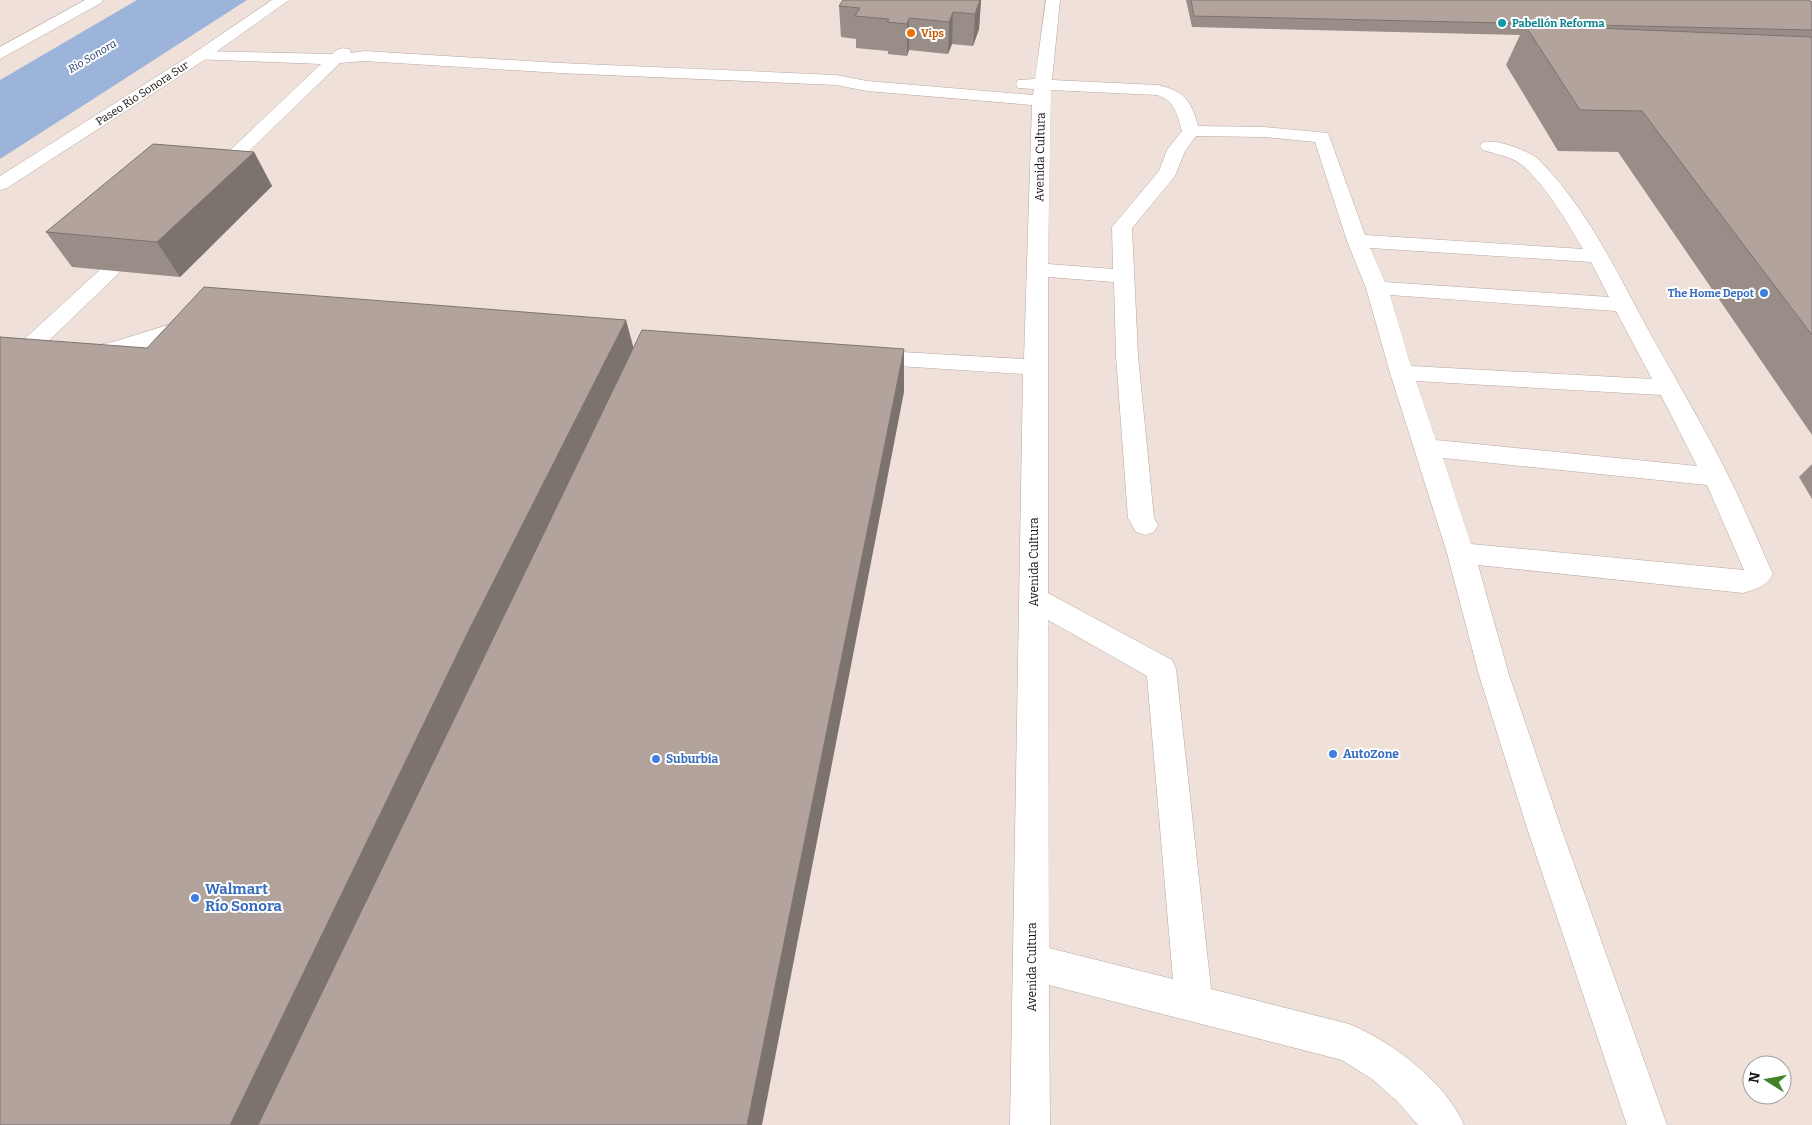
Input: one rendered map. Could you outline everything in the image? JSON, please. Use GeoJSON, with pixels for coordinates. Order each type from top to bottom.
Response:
{"type":"FeatureCollection","features":[{"type":"Feature","properties":{"kind":"street"},"geometry":{"type":"LineString","coordinates":[[0,54],[96,0]]}},
{"type":"Feature","properties":{"kind":"street","name":"Paseo Rio Sonora Sur"},"geometry":{"type":"LineString","coordinates":[[0,184],[200,56],[282,0]]}},
{"type":"Feature","properties":{"kind":"street","name":"Avenida Cultura"},"geometry":{"type":"LineString","coordinates":[[1030,1125],[1035,367],[1042,93],[1053,0]]}},
{"type":"Feature","properties":{"kind":"street"},"geometry":{"type":"LineString","coordinates":[[222,40],[340,55]]}},
{"type":"Feature","properties":{"kind":"street"},"geometry":{"type":"LineString","coordinates":[[206,181],[340,55]]}},
{"type":"Feature","properties":{"kind":"street"},"geometry":{"type":"LineString","coordinates":[[200,56],[364,56],[560,68],[836,80],[867,86],[1042,93],[1158,90],[1168,92],[1182,101],[1191,131]]}},
{"type":"Feature","properties":{"kind":"street"},"geometry":{"type":"LineString","coordinates":[[1191,131],[1264,132],[1322,137],[1357,241],[1377,288],[1402,373],[1461,553],[1494,675],[1647,1125]]}},
{"type":"Feature","properties":{"kind":"street"},"geometry":{"type":"LineString","coordinates":[[1145,525],[1141,518],[1128,356],[1122,227],[1168,172],[1176,150],[1191,131]]}},
{"type":"Feature","properties":{"kind":"street"},"geometry":{"type":"LineString","coordinates":[[1461,553],[1743,582],[1759,574],[1716,477],[1598,256],[1562,198],[1531,163],[1520,155],[1489,146]]}},
{"type":"Feature","properties":{"kind":"street"},"geometry":{"type":"LineString","coordinates":[[1357,241],[1598,256]]}},
{"type":"Feature","properties":{"kind":"street"},"geometry":{"type":"LineString","coordinates":[[1038,270],[1124,276]]}},
{"type":"Feature","properties":{"kind":"street"},"geometry":{"type":"LineString","coordinates":[[110,271],[19,348],[61,355],[116,349],[172,330],[214,320]]}},
{"type":"Feature","properties":{"kind":"street"},"geometry":{"type":"LineString","coordinates":[[1377,288],[1625,305]]}},
{"type":"Feature","properties":{"kind":"street"},"geometry":{"type":"LineString","coordinates":[[851,356],[1035,367]]}},
{"type":"Feature","properties":{"kind":"street"},"geometry":{"type":"LineString","coordinates":[[1402,373],[1668,388]]}},
{"type":"Feature","properties":{"kind":"street"},"geometry":{"type":"LineString","coordinates":[[1426,448],[1716,477]]}},
{"type":"Feature","properties":{"kind":"street"},"geometry":{"type":"LineString","coordinates":[[1034,598],[1161,669],[1194,1004]]}},
{"type":"Feature","properties":{"kind":"street"},"geometry":{"type":"LineString","coordinates":[[1032,962],[1349,1043],[1386,1065],[1410,1087],[1444,1125]]}},
{"type":"Feature","properties":{"kind":"water","name":"Rio Sonora"},"geometry":{"type":"Polygon","coordinates":[[[137,0],[247,0],[0,159],[0,80],[137,0]]]}},
{"type":"Feature","properties":{"kind":"building"},"geometry":{"type":"Polygon","coordinates":[[[843,0],[980,0],[975,14],[953,12],[949,22],[909,18],[907,24],[887,22],[889,19],[855,16],[860,8],[839,6],[843,0]]]}},
{"type":"Feature","properties":{"kind":"building","name":"Pabellón Reforma"},"geometry":{"type":"Polygon","coordinates":[[[1191,0],[1809,0],[1812,2],[1812,30],[1194,16],[1191,0]]]}},
{"type":"Feature","properties":{"kind":"building"},"geometry":{"type":"Polygon","coordinates":[[[1525,25],[1812,37],[1812,335],[1642,111],[1580,110],[1525,25]]]}},
{"type":"Feature","properties":{"kind":"building"},"geometry":{"type":"Polygon","coordinates":[[[153,144],[254,152],[157,242],[46,232],[153,144]]]}},
{"type":"Feature","properties":{"kind":"building","name":"Walmart Río Sonora"},"geometry":{"type":"Polygon","coordinates":[[[204,287],[626,320],[468,632],[230,1125],[0,1125],[0,337],[147,348],[204,287]]]}},
{"type":"Feature","properties":{"kind":"building","name":"Suburbia"},"geometry":{"type":"Polygon","coordinates":[[[642,330],[904,349],[747,1125],[258,1125],[642,330]]]}},
{"type":"Feature","properties":{"kind":"place","name":"Pabellón Reforma"},"geometry":{"type":"Point","coordinates":[1502,23]}},
{"type":"Feature","properties":{"kind":"place","name":"Vips"},"geometry":{"type":"Point","coordinates":[911,33]}},
{"type":"Feature","properties":{"kind":"place","name":"The Home Depot"},"geometry":{"type":"Point","coordinates":[1764,293]}},
{"type":"Feature","properties":{"kind":"place","name":"AutoZone"},"geometry":{"type":"Point","coordinates":[1333,754]}},
{"type":"Feature","properties":{"kind":"place","name":"Suburbia"},"geometry":{"type":"Point","coordinates":[656,759]}},
{"type":"Feature","properties":{"kind":"place","name":"Walmart Río Sonora"},"geometry":{"type":"Point","coordinates":[195,898]}}]}
